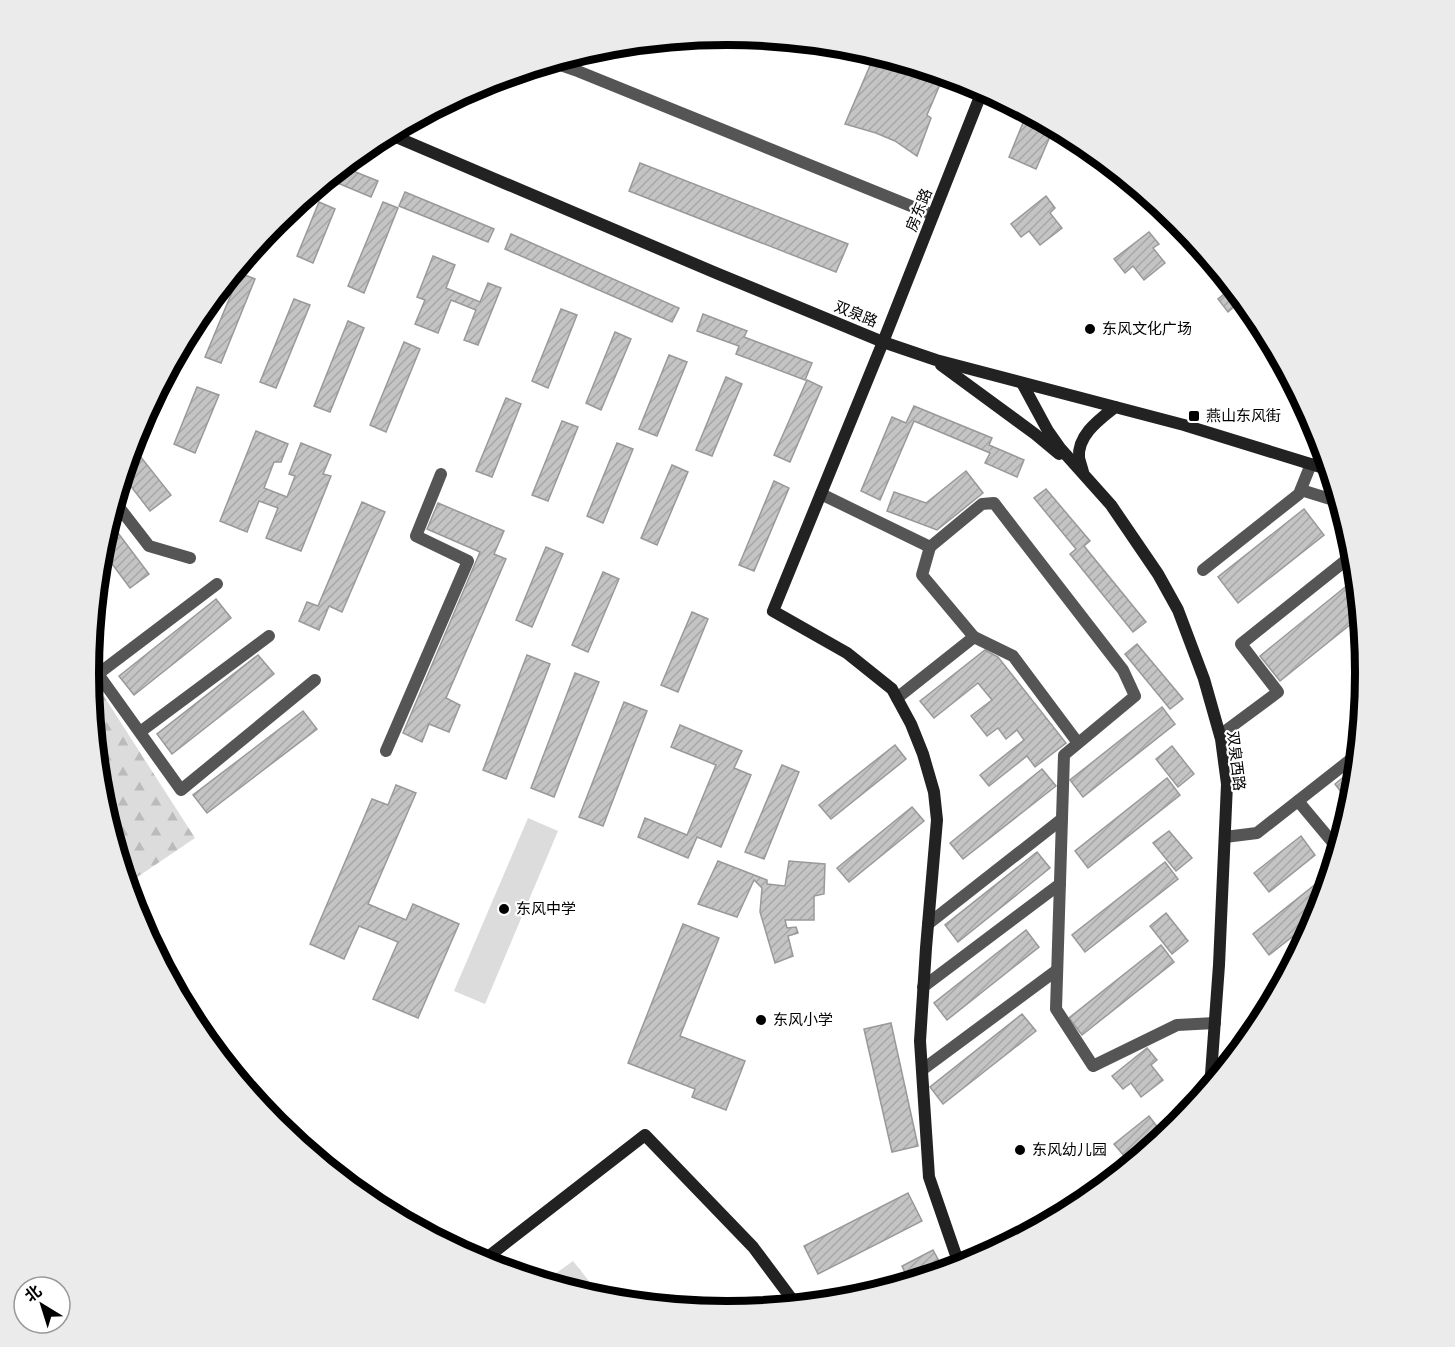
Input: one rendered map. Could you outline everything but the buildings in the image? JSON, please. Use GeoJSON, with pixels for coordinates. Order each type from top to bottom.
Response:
{"type":"FeatureCollection","features":[{"type":"Feature","properties":{"kind":"street"},"geometry":{"type":"LineString","coordinates":[[564,66],[933,214]]}},
{"type":"Feature","properties":{"kind":"street","name":"房东路"},"geometry":{"type":"LineString","coordinates":[[897,698],[892,689],[847,653],[773,611],[979,98]]}},
{"type":"Feature","properties":{"kind":"street","name":"双泉路"},"geometry":{"type":"LineString","coordinates":[[399,138],[883,342],[936,360],[1184,425],[1322,467]]}},
{"type":"Feature","properties":{"kind":"street","name":"双泉西路"},"geometry":{"type":"LineString","coordinates":[[936,360],[1083,473]]}},
{"type":"Feature","properties":{"kind":"street","name":"双泉西路"},"geometry":{"type":"LineString","coordinates":[[1022,383],[1060,448],[1111,505],[1158,574],[1178,610],[1204,679],[1220,735],[1227,784],[1219,965],[1211,1074]]}},
{"type":"Feature","properties":{"kind":"street"},"geometry":{"type":"LineString","coordinates":[[1083,473],[1079,456],[1083,441],[1095,423],[1115,407]]}},
{"type":"Feature","properties":{"kind":"street"},"geometry":{"type":"LineString","coordinates":[[1203,570],[1299,494],[1311,464]]}},
{"type":"Feature","properties":{"kind":"street"},"geometry":{"type":"LineString","coordinates":[[387,751],[468,561],[416,536],[441,474]]}},
{"type":"Feature","properties":{"kind":"street"},"geometry":{"type":"LineString","coordinates":[[1301,490],[1332,499]]}},
{"type":"Feature","properties":{"kind":"street"},"geometry":{"type":"LineString","coordinates":[[821,494],[930,547]]}},
{"type":"Feature","properties":{"kind":"street"},"geometry":{"type":"LineString","coordinates":[[1078,743],[1013,656],[974,637],[922,575],[930,547],[982,504],[994,503],[1123,670],[1135,696],[1064,755],[1056,1009],[1093,1066],[1177,1025],[1215,1023]]}},
{"type":"Feature","properties":{"kind":"street"},"geometry":{"type":"LineString","coordinates":[[121,509],[149,546],[190,558]]}},
{"type":"Feature","properties":{"kind":"street"},"geometry":{"type":"LineString","coordinates":[[1220,735],[1278,692],[1241,644],[1346,560]]}},
{"type":"Feature","properties":{"kind":"street"},"geometry":{"type":"LineString","coordinates":[[217,584],[99,674],[181,790],[315,680]]}},
{"type":"Feature","properties":{"kind":"street"},"geometry":{"type":"LineString","coordinates":[[140,732],[269,636]]}},
{"type":"Feature","properties":{"kind":"street"},"geometry":{"type":"LineString","coordinates":[[957,1258],[929,1177],[920,1041],[937,820],[934,792],[923,754],[897,698],[974,637]]}},
{"type":"Feature","properties":{"kind":"street"},"geometry":{"type":"LineString","coordinates":[[1225,837],[1257,833],[1350,760]]}},
{"type":"Feature","properties":{"kind":"street"},"geometry":{"type":"LineString","coordinates":[[1298,801],[1333,843]]}},
{"type":"Feature","properties":{"kind":"street"},"geometry":{"type":"LineString","coordinates":[[928,924],[1062,819]]}},
{"type":"Feature","properties":{"kind":"street"},"geometry":{"type":"LineString","coordinates":[[923,987],[1060,884]]}},
{"type":"Feature","properties":{"kind":"street"},"geometry":{"type":"LineString","coordinates":[[922,1070],[1057,970]]}},
{"type":"Feature","properties":{"kind":"street"},"geometry":{"type":"LineString","coordinates":[[490,1255],[645,1136],[753,1247],[792,1299]]}},
{"type":"Feature","properties":{"kind":"green space"},"geometry":{"type":"Polygon","coordinates":[[[99,689],[195,838],[133,880],[111,796],[104,756],[99,689]]]}},
{"type":"Feature","properties":{"kind":"green space"},"geometry":{"type":"Polygon","coordinates":[[[528,818],[558,831],[485,1004],[454,991],[528,818]]]}},
{"type":"Feature","properties":{"kind":"green space"},"geometry":{"type":"Polygon","coordinates":[[[573,1261],[594,1288],[565,1281],[551,1277],[573,1261]]]}},
{"type":"Feature","properties":{"kind":"place","name":"东风文化广场"},"geometry":{"type":"Point","coordinates":[1090,329]}},
{"type":"Feature","properties":{"kind":"place","name":"燕山东风街"},"geometry":{"type":"Point","coordinates":[1194,416]}},
{"type":"Feature","properties":{"kind":"place","name":"东风中学"},"geometry":{"type":"Point","coordinates":[504,909]}},
{"type":"Feature","properties":{"kind":"place","name":"东风小学"},"geometry":{"type":"Point","coordinates":[761,1020]}},
{"type":"Feature","properties":{"kind":"place","name":"东风幼儿园"},"geometry":{"type":"Point","coordinates":[1020,1150]}}]}
